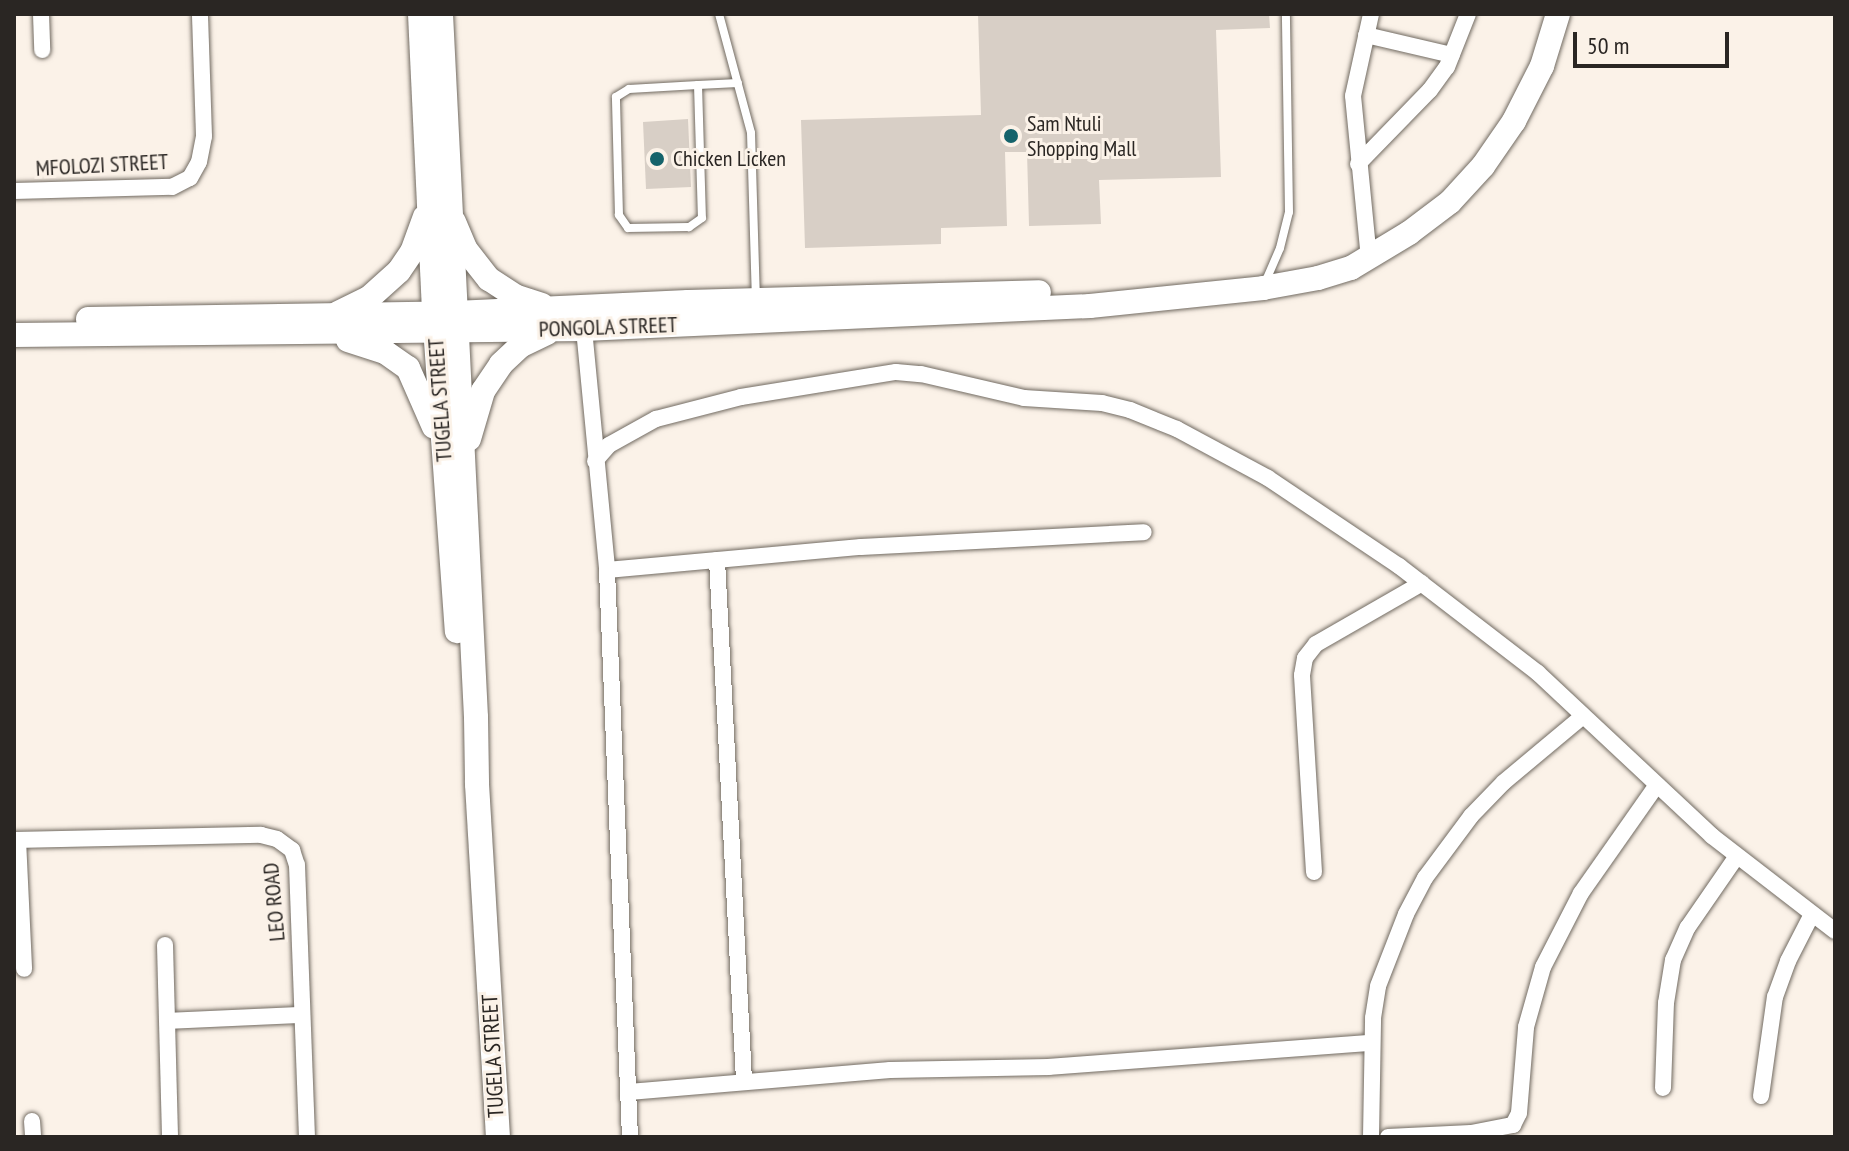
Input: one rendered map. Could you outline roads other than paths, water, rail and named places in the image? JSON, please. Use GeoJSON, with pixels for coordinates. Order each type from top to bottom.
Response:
{"type":"FeatureCollection","features":[{"type":"Feature","properties":{"kind":"street"},"geometry":{"type":"LineString","coordinates":[[41,14],[42,50]]}},
{"type":"Feature","properties":{"kind":"street","name":"MFOLOZI STREET"},"geometry":{"type":"LineString","coordinates":[[14,191],[172,187],[190,178],[199,162],[204,136],[200,14]]}},
{"type":"Feature","properties":{"kind":"street","name":"TUGELA STREET"},"geometry":{"type":"LineString","coordinates":[[420,14],[438,208],[454,463],[452,585],[477,784],[498,1137]]}},
{"type":"Feature","properties":{"kind":"street","name":"TUGELA STREET"},"geometry":{"type":"LineString","coordinates":[[438,208],[441,14]]}},
{"type":"Feature","properties":{"kind":"street"},"geometry":{"type":"LineString","coordinates":[[1369,259],[1358,164],[1353,82],[1371,14]]}},
{"type":"Feature","properties":{"kind":"street"},"geometry":{"type":"LineString","coordinates":[[1358,164],[1430,90],[1452,55],[1468,14]]}},
{"type":"Feature","properties":{"kind":"street","name":"PONGOLA STREET"},"geometry":{"type":"LineString","coordinates":[[14,335],[757,311],[1165,287],[1201,292],[1263,288],[1318,278],[1369,259],[1450,202],[1483,166],[1514,121],[1542,66],[1558,14]]}},
{"type":"Feature","properties":{"kind":"street"},"geometry":{"type":"LineString","coordinates":[[1366,35],[1452,55]]}},
{"type":"Feature","properties":{"kind":"street"},"geometry":{"type":"LineString","coordinates":[[438,208],[489,279],[554,319],[501,364],[483,391],[454,463],[408,368],[385,352],[331,325],[369,298],[399,271],[438,208]]}},
{"type":"Feature","properties":{"kind":"street","name":"PONGOLA STREET"},"geometry":{"type":"LineString","coordinates":[[554,319],[584,329],[757,311]]}},
{"type":"Feature","properties":{"kind":"street","name":"PONGOLA STREET"},"geometry":{"type":"LineString","coordinates":[[14,324],[138,317],[331,325]]}},
{"type":"Feature","properties":{"kind":"street"},"geometry":{"type":"LineString","coordinates":[[584,329],[607,570],[630,1137]]}},
{"type":"Feature","properties":{"kind":"street"},"geometry":{"type":"LineString","coordinates":[[595,461],[609,445],[631,430],[696,408],[741,397],[896,372],[921,374],[1024,398],[1114,405],[1177,429],[1268,478],[1422,583],[1538,673],[1737,856],[1835,931]]}},
{"type":"Feature","properties":{"kind":"street"},"geometry":{"type":"LineString","coordinates":[[607,570],[861,547],[1144,532]]}},
{"type":"Feature","properties":{"kind":"street"},"geometry":{"type":"LineString","coordinates":[[717,560],[744,1081]]}},
{"type":"Feature","properties":{"kind":"street"},"geometry":{"type":"LineString","coordinates":[[1314,872],[1302,675],[1305,658],[1316,644],[1422,583]]}},
{"type":"Feature","properties":{"kind":"street"},"geometry":{"type":"LineString","coordinates":[[1371,1137],[1370,1043],[1378,986],[1406,914],[1445,848],[1493,793],[1583,716]]}},
{"type":"Feature","properties":{"kind":"street"},"geometry":{"type":"LineString","coordinates":[[1388,1137],[1471,1133],[1513,1125],[1519,1113],[1526,1027],[1543,967],[1581,893],[1657,785]]}},
{"type":"Feature","properties":{"kind":"street","name":"LEO ROAD"},"geometry":{"type":"LineString","coordinates":[[16,840],[261,835],[277,839],[292,850],[297,865],[307,1137]]}},
{"type":"Feature","properties":{"kind":"street"},"geometry":{"type":"LineString","coordinates":[[16,840],[24,969]]}},
{"type":"Feature","properties":{"kind":"street"},"geometry":{"type":"LineString","coordinates":[[1663,1088],[1666,1003],[1673,960],[1688,927],[1737,856]]}},
{"type":"Feature","properties":{"kind":"street"},"geometry":{"type":"LineString","coordinates":[[1761,1096],[1775,997],[1788,961],[1812,914]]}},
{"type":"Feature","properties":{"kind":"street"},"geometry":{"type":"LineString","coordinates":[[165,945],[170,1137]]}},
{"type":"Feature","properties":{"kind":"street"},"geometry":{"type":"LineString","coordinates":[[168,1021],[302,1015]]}},
{"type":"Feature","properties":{"kind":"street"},"geometry":{"type":"LineString","coordinates":[[629,1092],[890,1070],[1049,1067],[1370,1043]]}},
{"type":"Feature","properties":{"kind":"lane"},"geometry":{"type":"LineString","coordinates":[[719,14],[751,133],[757,311]]}},
{"type":"Feature","properties":{"kind":"lane"},"geometry":{"type":"LineString","coordinates":[[1263,288],[1280,248],[1289,212],[1286,14]]}},
{"type":"Feature","properties":{"kind":"lane"},"geometry":{"type":"LineString","coordinates":[[698,85],[702,218],[689,227],[628,228],[619,215],[616,97],[629,89],[698,85],[738,83]]}},
{"type":"Feature","properties":{"kind":"place","name":"Sam Ntuli Shopping Mall"},"geometry":{"type":"Point","coordinates":[1011,136]}},
{"type":"Feature","properties":{"kind":"place","name":"Chicken Licken"},"geometry":{"type":"Point","coordinates":[657,159]}}]}
